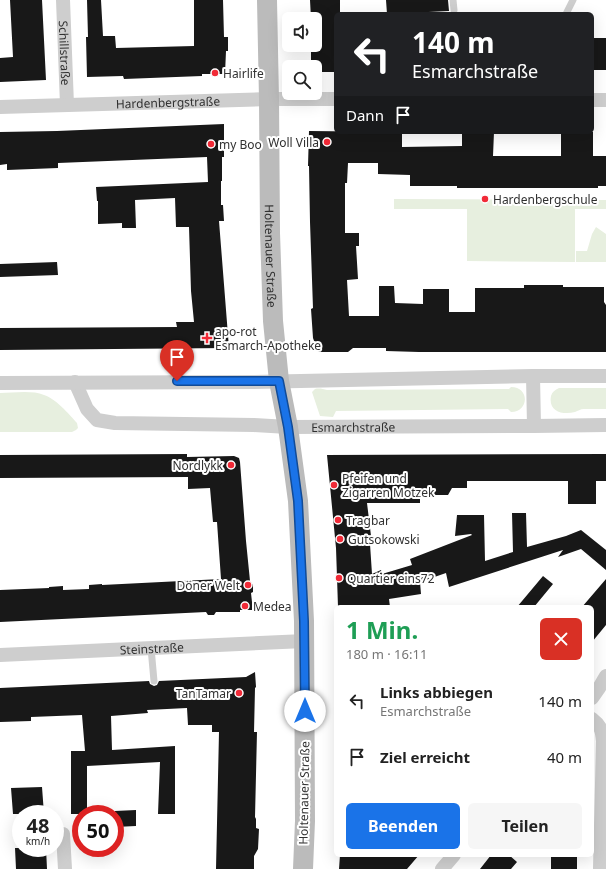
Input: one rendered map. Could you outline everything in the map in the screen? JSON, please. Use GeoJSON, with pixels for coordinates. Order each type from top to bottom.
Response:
{"type":"FeatureCollection","features":[{"type":"Feature","properties":{"kind":"main road","name":"Holtenauer Straße"},"geometry":{"type":"LineString","coordinates":[[267,0],[270,233],[273,321],[279,381],[288,427],[298,501],[305,642],[305,821],[303,869]]}},
{"type":"Feature","properties":{"kind":"street","name":"Schillstraße"},"geometry":{"type":"LineString","coordinates":[[63,0],[67,105]]}},
{"type":"Feature","properties":{"kind":"street","name":"Hardenbergstraße"},"geometry":{"type":"LineString","coordinates":[[0,107],[269,98],[334,99]]}},
{"type":"Feature","properties":{"kind":"street"},"geometry":{"type":"LineString","coordinates":[[594,100],[606,100]]}},
{"type":"Feature","properties":{"kind":"street"},"geometry":{"type":"LineString","coordinates":[[533,376],[534,426]]}},
{"type":"Feature","properties":{"kind":"street"},"geometry":{"type":"LineString","coordinates":[[0,383],[279,381],[606,376]]}},
{"type":"Feature","properties":{"kind":"street","name":"Esmarchstraße"},"geometry":{"type":"LineString","coordinates":[[75,382],[88,409],[97,420],[114,423],[254,425],[288,427],[606,425]]}},
{"type":"Feature","properties":{"kind":"street","name":"Steinstraße"},"geometry":{"type":"LineString","coordinates":[[0,655],[305,642]]}},
{"type":"Feature","properties":{"kind":"street"},"geometry":{"type":"LineString","coordinates":[[594,695],[606,676]]}},
{"type":"Feature","properties":{"kind":"street"},"geometry":{"type":"LineString","coordinates":[[594,721],[601,728],[603,741],[600,869]]}},
{"type":"Feature","properties":{"kind":"street"},"geometry":{"type":"LineString","coordinates":[[64,852],[65,869]]}},
{"type":"Feature","properties":{"kind":"street"},"geometry":{"type":"LineString","coordinates":[[442,869],[452,857]]}},
{"type":"Feature","properties":{"kind":"lane"},"geometry":{"type":"LineString","coordinates":[[453,0],[454,10]]}},
{"type":"Feature","properties":{"kind":"lane"},"geometry":{"type":"LineString","coordinates":[[567,12],[573,0]]}},
{"type":"Feature","properties":{"kind":"lane"},"geometry":{"type":"LineString","coordinates":[[151,648],[154,681]]}},
{"type":"Feature","properties":{"kind":"green space"},"geometry":{"type":"Polygon","coordinates":[[[394,199],[606,200],[606,209],[575,209],[575,262],[467,261],[467,209],[394,209],[394,199]]]}},
{"type":"Feature","properties":{"kind":"green space"},"geometry":{"type":"Polygon","coordinates":[[[596,227],[606,234],[606,262],[576,262],[576,251],[587,251],[592,234],[596,227]]]}},
{"type":"Feature","properties":{"kind":"green space"},"geometry":{"type":"Polygon","coordinates":[[[511,387],[522,391],[524,395],[524,404],[517,411],[511,412],[508,409],[336,411],[333,417],[320,416],[312,392],[315,389],[509,389],[511,387]]]}},
{"type":"Feature","properties":{"kind":"green space"},"geometry":{"type":"Polygon","coordinates":[[[559,388],[606,388],[606,409],[583,409],[570,413],[557,411],[552,406],[551,396],[554,391],[559,388]]]}},
{"type":"Feature","properties":{"kind":"green space"},"geometry":{"type":"Polygon","coordinates":[[[0,393],[39,393],[48,397],[70,415],[77,423],[78,428],[72,432],[0,432],[0,393]]]}},
{"type":"Feature","properties":{"kind":"building"},"geometry":{"type":"Polygon","coordinates":[[[10,0],[42,0],[46,80],[0,82],[0,58],[13,57],[10,0]]]}},
{"type":"Feature","properties":{"kind":"building"},"geometry":{"type":"Polygon","coordinates":[[[87,0],[101,0],[103,36],[115,36],[116,48],[194,46],[194,0],[223,0],[224,37],[228,37],[225,74],[124,79],[123,76],[87,77],[87,0]]]}},
{"type":"Feature","properties":{"kind":"building"},"geometry":{"type":"Polygon","coordinates":[[[310,0],[340,0],[340,12],[334,12],[334,72],[322,72],[322,60],[311,60],[311,52],[322,52],[322,12],[311,12],[310,0]]]}},
{"type":"Feature","properties":{"kind":"building"},"geometry":{"type":"Polygon","coordinates":[[[386,0],[448,0],[449,11],[387,12],[386,0]]]}},
{"type":"Feature","properties":{"kind":"building"},"geometry":{"type":"Polygon","coordinates":[[[594,38],[606,38],[606,70],[594,70],[594,38]]]}},
{"type":"Feature","properties":{"kind":"building"},"geometry":{"type":"Polygon","coordinates":[[[224,124],[224,157],[222,157],[221,205],[223,205],[224,221],[219,221],[229,348],[0,350],[0,328],[177,327],[176,322],[194,322],[191,291],[189,227],[176,227],[175,198],[135,200],[136,228],[122,228],[122,223],[98,224],[98,201],[96,187],[208,182],[207,157],[58,163],[58,168],[7,170],[7,164],[0,165],[0,132],[224,124]]]}},
{"type":"Feature","properties":{"kind":"building"},"geometry":{"type":"Polygon","coordinates":[[[309,131],[334,131],[334,134],[402,134],[402,147],[462,146],[462,134],[494,134],[493,156],[561,156],[561,134],[593,134],[593,156],[606,156],[606,186],[598,186],[598,188],[457,188],[457,186],[410,186],[410,175],[378,174],[378,163],[348,163],[347,183],[345,183],[345,233],[359,233],[359,246],[356,246],[358,279],[347,280],[349,316],[379,316],[379,286],[394,286],[395,303],[423,304],[423,289],[449,289],[449,312],[475,312],[475,288],[524,288],[524,285],[604,287],[604,302],[606,305],[606,352],[419,352],[386,351],[386,348],[353,348],[348,352],[318,352],[313,338],[311,309],[313,308],[308,166],[309,131]]]}},
{"type":"Feature","properties":{"kind":"building"},"geometry":{"type":"Polygon","coordinates":[[[57,262],[58,275],[0,277],[0,264],[57,262]]]}},
{"type":"Feature","properties":{"kind":"building"},"geometry":{"type":"Polygon","coordinates":[[[187,454],[187,457],[234,456],[239,458],[250,581],[253,585],[253,592],[251,593],[252,610],[240,610],[240,612],[216,612],[214,615],[208,615],[206,612],[0,622],[0,590],[63,586],[63,590],[89,589],[89,585],[102,584],[221,579],[217,522],[213,522],[210,488],[188,489],[188,477],[0,478],[0,455],[187,454]]]}},
{"type":"Feature","properties":{"kind":"building"},"geometry":{"type":"Polygon","coordinates":[[[606,454],[606,481],[596,481],[596,504],[568,504],[568,481],[467,481],[467,488],[452,488],[448,495],[420,495],[420,503],[367,503],[372,544],[370,544],[372,574],[381,570],[382,574],[412,565],[410,559],[472,535],[455,536],[457,515],[484,515],[485,561],[513,552],[512,513],[526,513],[527,547],[566,536],[581,530],[606,550],[606,570],[581,549],[558,557],[563,550],[449,587],[446,573],[420,582],[421,594],[389,599],[390,605],[338,605],[336,548],[327,455],[606,454]]]}},
{"type":"Feature","properties":{"kind":"building"},"geometry":{"type":"Polygon","coordinates":[[[543,576],[553,584],[536,605],[519,605],[543,576]]]}},
{"type":"Feature","properties":{"kind":"building"},"geometry":{"type":"Polygon","coordinates":[[[606,579],[606,625],[594,640],[594,605],[584,605],[606,579]]]}},
{"type":"Feature","properties":{"kind":"building"},"geometry":{"type":"Polygon","coordinates":[[[255,672],[256,687],[254,732],[257,732],[255,817],[256,828],[259,829],[258,849],[254,856],[254,869],[216,869],[219,732],[212,732],[212,725],[188,725],[187,708],[147,710],[148,713],[111,716],[112,750],[175,746],[175,814],[158,814],[160,762],[87,766],[87,805],[72,805],[71,814],[71,751],[85,751],[82,715],[31,717],[31,721],[0,722],[0,688],[149,681],[150,684],[154,686],[157,685],[159,681],[246,677],[255,672]]]}},
{"type":"Feature","properties":{"kind":"building"},"geometry":{"type":"Polygon","coordinates":[[[42,787],[43,805],[12,805],[11,788],[42,787]]]}},
{"type":"Feature","properties":{"kind":"building"},"geometry":{"type":"Polygon","coordinates":[[[136,810],[136,826],[124,827],[124,811],[136,810]]]}},
{"type":"Feature","properties":{"kind":"building"},"geometry":{"type":"Polygon","coordinates":[[[15,857],[46,857],[47,869],[16,869],[15,857]]]}},
{"type":"Feature","properties":{"kind":"building"},"geometry":{"type":"Polygon","coordinates":[[[340,857],[417,857],[407,869],[339,869],[340,857]]]}},
{"type":"Feature","properties":{"kind":"building"},"geometry":{"type":"Polygon","coordinates":[[[489,857],[511,857],[517,862],[511,869],[480,869],[489,857]]]}},
{"type":"Feature","properties":{"kind":"building"},"geometry":{"type":"Polygon","coordinates":[[[551,857],[577,857],[577,869],[551,869],[551,857]]]}},
{"type":"Feature","properties":{"kind":"place","name":"Hairlife"},"geometry":{"type":"Point","coordinates":[215,73]}},
{"type":"Feature","properties":{"kind":"place","name":"Woll Villa"},"geometry":{"type":"Point","coordinates":[327,142]}},
{"type":"Feature","properties":{"kind":"place","name":"my Boo"},"geometry":{"type":"Point","coordinates":[211,144]}},
{"type":"Feature","properties":{"kind":"place","name":"Hardenbergschule"},"geometry":{"type":"Point","coordinates":[485,199]}},
{"type":"Feature","properties":{"kind":"place","name":"apo-rot Esmarch-Apotheke"},"geometry":{"type":"Point","coordinates":[207,338]}},
{"type":"Feature","properties":{"kind":"place","name":"Nordlykk"},"geometry":{"type":"Point","coordinates":[231,465]}},
{"type":"Feature","properties":{"kind":"place","name":"Pfeifen und Zigarren Motzek"},"geometry":{"type":"Point","coordinates":[334,485]}},
{"type":"Feature","properties":{"kind":"place","name":"Tragbar"},"geometry":{"type":"Point","coordinates":[338,520]}},
{"type":"Feature","properties":{"kind":"place","name":"Gutsokowski"},"geometry":{"type":"Point","coordinates":[340,539]}},
{"type":"Feature","properties":{"kind":"place","name":"Quartier eins72"},"geometry":{"type":"Point","coordinates":[339,578]}},
{"type":"Feature","properties":{"kind":"place","name":"Döner Welt"},"geometry":{"type":"Point","coordinates":[248,585]}},
{"type":"Feature","properties":{"kind":"place","name":"Medea"},"geometry":{"type":"Point","coordinates":[245,606]}},
{"type":"Feature","properties":{"kind":"place","name":"TanTamar"},"geometry":{"type":"Point","coordinates":[239,693]}},
{"type":"Feature","properties":{"kind":"route"},"geometry":{"type":"LineString","coordinates":[[177,381],[279,381],[288,427],[298,501],[304,621],[305,711]]}}]}
